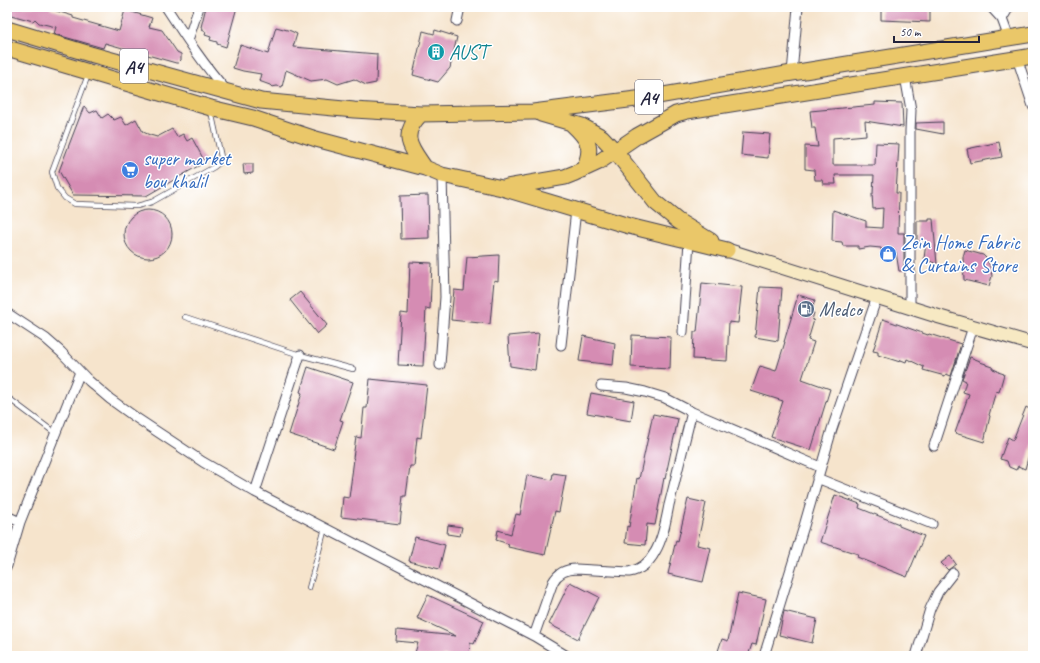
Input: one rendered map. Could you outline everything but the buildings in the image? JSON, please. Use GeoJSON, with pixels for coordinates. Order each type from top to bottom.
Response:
{"type":"FeatureCollection","features":[{"type":"Feature","properties":{"kind":"highway","name":"A4"},"geometry":{"type":"LineString","coordinates":[[7,29],[90,54],[262,101],[354,110],[421,114],[533,112],[652,97],[1033,34]]}},
{"type":"Feature","properties":{"kind":"highway","name":"A4"},"geometry":{"type":"LineString","coordinates":[[7,48],[211,108],[253,118],[316,139],[425,168],[442,175],[502,188],[565,177],[583,170],[599,162],[637,136],[676,114],[688,111],[1033,56]]}},
{"type":"Feature","properties":{"kind":"highway"},"geometry":{"type":"LineString","coordinates":[[533,112],[582,126],[602,138],[616,151],[656,203],[665,212],[701,236],[728,250]]}},
{"type":"Feature","properties":{"kind":"highway"},"geometry":{"type":"LineString","coordinates":[[421,114],[413,122],[409,129],[408,137],[411,147],[425,168]]}},
{"type":"Feature","properties":{"kind":"highway"},"geometry":{"type":"LineString","coordinates":[[570,122],[582,134],[589,146],[588,160],[583,170]]}},
{"type":"Feature","properties":{"kind":"highway"},"geometry":{"type":"LineString","coordinates":[[502,188],[629,226],[728,250]]}},
{"type":"Feature","properties":{"kind":"main road"},"geometry":{"type":"LineString","coordinates":[[728,250],[910,308],[1033,344]]}},
{"type":"Feature","properties":{"kind":"street"},"geometry":{"type":"LineString","coordinates":[[166,7],[212,74],[227,91]]}},
{"type":"Feature","properties":{"kind":"street"},"geometry":{"type":"LineString","coordinates":[[188,40],[199,7]]}},
{"type":"Feature","properties":{"kind":"street"},"geometry":{"type":"LineString","coordinates":[[457,21],[460,7]]}},
{"type":"Feature","properties":{"kind":"street"},"geometry":{"type":"LineString","coordinates":[[792,73],[798,7]]}},
{"type":"Feature","properties":{"kind":"street"},"geometry":{"type":"LineString","coordinates":[[991,7],[1002,19],[1009,38]]}},
{"type":"Feature","properties":{"kind":"street"},"geometry":{"type":"LineString","coordinates":[[1002,19],[1009,7]]}},
{"type":"Feature","properties":{"kind":"street"},"geometry":{"type":"LineString","coordinates":[[1017,58],[1033,106]]}},
{"type":"Feature","properties":{"kind":"street"},"geometry":{"type":"LineString","coordinates":[[905,76],[911,110],[910,308]]}},
{"type":"Feature","properties":{"kind":"street"},"geometry":{"type":"LineString","coordinates":[[440,365],[445,297],[442,175]]}},
{"type":"Feature","properties":{"kind":"street"},"geometry":{"type":"LineString","coordinates":[[561,345],[576,210]]}},
{"type":"Feature","properties":{"kind":"street"},"geometry":{"type":"LineString","coordinates":[[683,332],[689,241]]}},
{"type":"Feature","properties":{"kind":"street"},"geometry":{"type":"LineString","coordinates":[[764,656],[804,526],[820,467],[877,297]]}},
{"type":"Feature","properties":{"kind":"street"},"geometry":{"type":"LineString","coordinates":[[7,313],[45,338],[61,352],[89,382],[110,399],[203,462],[255,492],[534,636],[567,656]]}},
{"type":"Feature","properties":{"kind":"street"},"geometry":{"type":"LineString","coordinates":[[934,446],[972,327]]}},
{"type":"Feature","properties":{"kind":"street"},"geometry":{"type":"LineString","coordinates":[[255,492],[300,355]]}},
{"type":"Feature","properties":{"kind":"street"},"geometry":{"type":"LineString","coordinates":[[7,566],[20,522],[80,372]]}},
{"type":"Feature","properties":{"kind":"street"},"geometry":{"type":"LineString","coordinates":[[601,386],[626,388],[665,398],[692,412],[820,467]]}},
{"type":"Feature","properties":{"kind":"street"},"geometry":{"type":"LineString","coordinates":[[534,636],[553,582],[560,573],[568,569],[576,568],[629,572],[636,571],[642,567],[655,553],[665,523],[692,412]]}},
{"type":"Feature","properties":{"kind":"street"},"geometry":{"type":"LineString","coordinates":[[817,478],[932,524]]}},
{"type":"Feature","properties":{"kind":"street"},"geometry":{"type":"LineString","coordinates":[[7,516],[20,522]]}},
{"type":"Feature","properties":{"kind":"street"},"geometry":{"type":"LineString","coordinates":[[916,656],[930,609],[938,592],[953,573]]}},
{"type":"Feature","properties":{"kind":"lane"},"geometry":{"type":"LineString","coordinates":[[90,72],[52,172],[57,188],[65,198],[75,204],[136,206],[152,202],[214,167],[219,163],[221,157],[211,108]]}},
{"type":"Feature","properties":{"kind":"lane"},"geometry":{"type":"LineString","coordinates":[[185,317],[300,355],[353,369]]}},
{"type":"Feature","properties":{"kind":"lane"},"geometry":{"type":"LineString","coordinates":[[7,397],[55,433]]}},
{"type":"Feature","properties":{"kind":"lane"},"geometry":{"type":"LineString","coordinates":[[309,588],[325,528]]}},
{"type":"Feature","properties":{"kind":"place","name":"AUST"},"geometry":{"type":"Point","coordinates":[436,52]}},
{"type":"Feature","properties":{"kind":"place","name":"super market bou khalil"},"geometry":{"type":"Point","coordinates":[130,170]}},
{"type":"Feature","properties":{"kind":"place","name":"Zein Home Fabric & Curtains Store"},"geometry":{"type":"Point","coordinates":[888,254]}},
{"type":"Feature","properties":{"kind":"place","name":"Medco"},"geometry":{"type":"Point","coordinates":[806,309]}}]}
